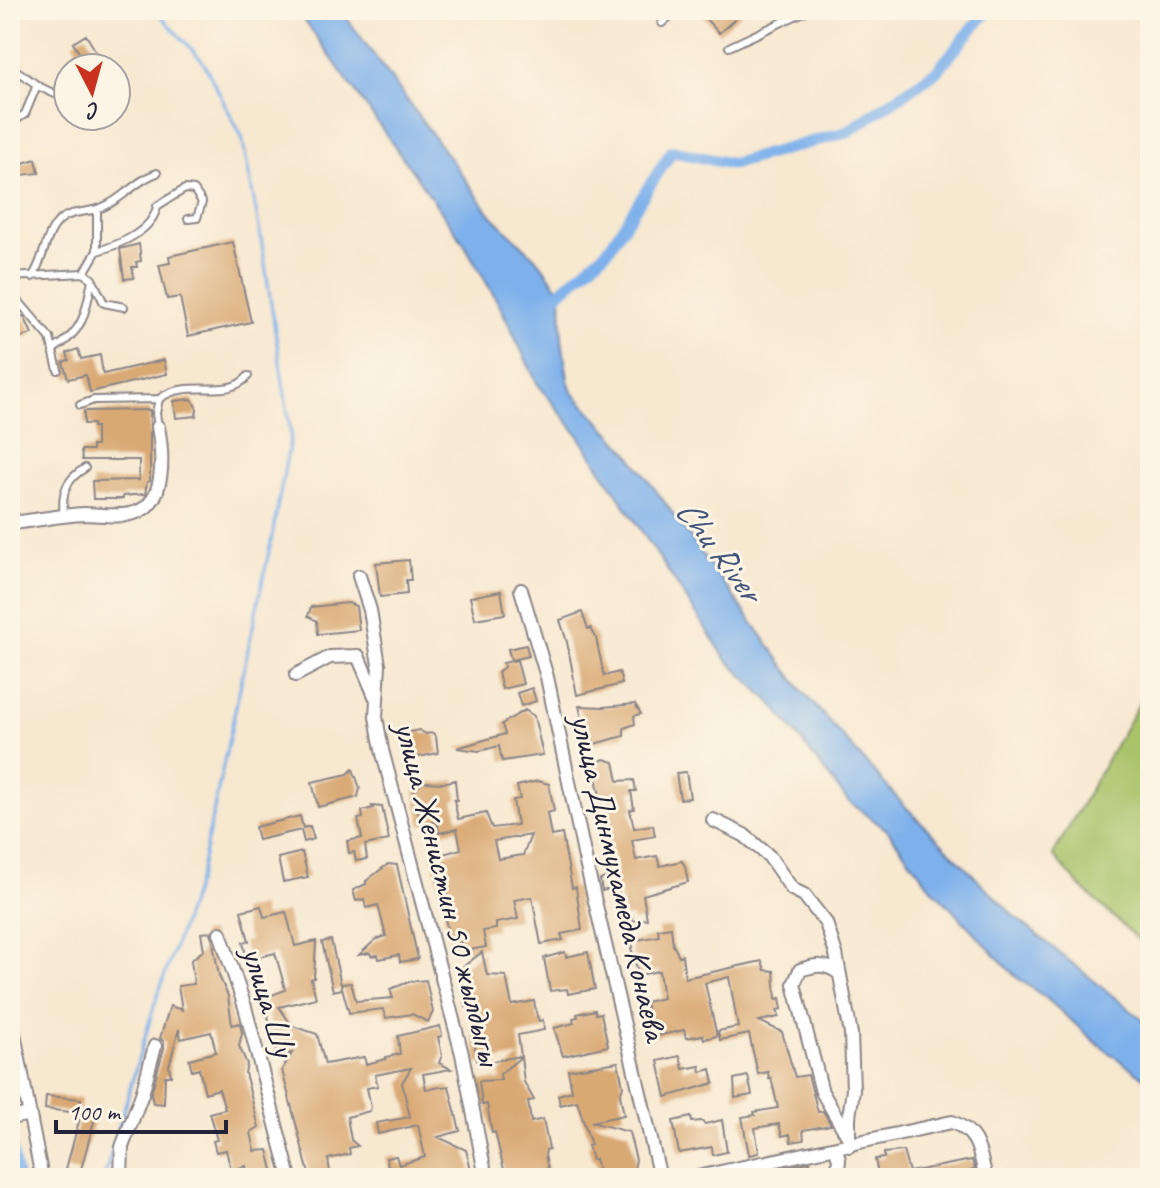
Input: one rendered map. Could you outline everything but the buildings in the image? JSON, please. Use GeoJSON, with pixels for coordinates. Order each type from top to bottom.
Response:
{"type":"FeatureCollection","features":[{"type":"Feature","properties":{"kind":"street"},"geometry":{"type":"LineString","coordinates":[[10,523],[130,515],[146,509],[154,501],[157,486],[162,447],[158,427]]}},
{"type":"Feature","properties":{"kind":"street","name":"улица Женистин 50 жылдыгы"},"geometry":{"type":"LineString","coordinates":[[359,576],[370,610],[379,665],[380,681],[375,696],[382,750],[462,1054],[486,1178]]}},
{"type":"Feature","properties":{"kind":"street","name":"улица Динмухамеда Конаева"},"geometry":{"type":"LineString","coordinates":[[521,590],[547,677],[586,863],[660,1178]]}},
{"type":"Feature","properties":{"kind":"street"},"geometry":{"type":"LineString","coordinates":[[296,675],[330,657],[358,656],[375,696]]}},
{"type":"Feature","properties":{"kind":"street"},"geometry":{"type":"LineString","coordinates":[[713,820],[744,835],[769,856],[792,889],[804,895],[816,909],[832,939],[851,1034],[853,1090],[837,1178]]}},
{"type":"Feature","properties":{"kind":"street","name":"улица Шу"},"geometry":{"type":"LineString","coordinates":[[220,933],[245,1007],[290,1178]]}},
{"type":"Feature","properties":{"kind":"street"},"geometry":{"type":"LineString","coordinates":[[839,973],[831,967],[814,965],[800,970],[794,984],[822,1092],[846,1132],[842,1147]]}},
{"type":"Feature","properties":{"kind":"street"},"geometry":{"type":"LineString","coordinates":[[10,1013],[42,1178]]}},
{"type":"Feature","properties":{"kind":"street"},"geometry":{"type":"LineString","coordinates":[[121,1178],[122,1147],[142,1094],[155,1046]]}},
{"type":"Feature","properties":{"kind":"street"},"geometry":{"type":"LineString","coordinates":[[10,1118],[30,1114]]}},
{"type":"Feature","properties":{"kind":"street"},"geometry":{"type":"LineString","coordinates":[[693,1178],[952,1122],[968,1128],[977,1144],[986,1178]]}},
{"type":"Feature","properties":{"kind":"lane"},"geometry":{"type":"LineString","coordinates":[[662,23],[677,10]]}},
{"type":"Feature","properties":{"kind":"lane"},"geometry":{"type":"LineString","coordinates":[[729,47],[808,10]]}},
{"type":"Feature","properties":{"kind":"lane"},"geometry":{"type":"LineString","coordinates":[[10,66],[52,92]]}},
{"type":"Feature","properties":{"kind":"lane"},"geometry":{"type":"LineString","coordinates":[[10,124],[25,114],[37,85]]}},
{"type":"Feature","properties":{"kind":"lane"},"geometry":{"type":"LineString","coordinates":[[32,277],[41,265],[60,220],[104,207],[146,177],[157,173]]}},
{"type":"Feature","properties":{"kind":"lane"},"geometry":{"type":"LineString","coordinates":[[97,251],[116,246],[150,223],[157,206],[185,189],[194,190],[202,202],[197,218],[188,219]]}},
{"type":"Feature","properties":{"kind":"lane"},"geometry":{"type":"LineString","coordinates":[[84,273],[97,251],[97,209]]}},
{"type":"Feature","properties":{"kind":"lane"},"geometry":{"type":"LineString","coordinates":[[10,277],[84,273],[92,279],[104,303],[124,307]]}},
{"type":"Feature","properties":{"kind":"lane"},"geometry":{"type":"LineString","coordinates":[[54,349],[73,337],[80,325],[92,279]]}},
{"type":"Feature","properties":{"kind":"lane"},"geometry":{"type":"LineString","coordinates":[[10,291],[50,338],[58,370]]}},
{"type":"Feature","properties":{"kind":"lane"},"geometry":{"type":"LineString","coordinates":[[158,427],[156,413],[159,399],[171,389],[230,388],[242,383],[248,376]]}},
{"type":"Feature","properties":{"kind":"lane"},"geometry":{"type":"LineString","coordinates":[[80,405],[94,400],[159,399]]}},
{"type":"Feature","properties":{"kind":"lane"},"geometry":{"type":"LineString","coordinates":[[64,517],[63,494],[70,477],[85,468]]}},
{"type":"Feature","properties":{"kind":"green space"},"geometry":{"type":"Polygon","coordinates":[[[1150,684],[1150,951],[1079,885],[1053,855],[1150,684]]]}},
{"type":"Feature","properties":{"kind":"water"},"geometry":{"type":"Polygon","coordinates":[[[297,10],[341,10],[492,216],[540,263],[561,292],[562,339],[572,392],[627,451],[804,693],[899,800],[1014,916],[1150,1026],[1150,1082],[1100,1046],[1046,998],[1016,977],[929,885],[887,830],[848,801],[774,706],[726,659],[579,436],[537,383],[500,306],[463,242],[297,10]]]}},
{"type":"Feature","properties":{"kind":"waterway"},"geometry":{"type":"LineString","coordinates":[[104,1178],[154,1006],[200,874],[291,435],[242,137],[202,60],[155,10]]}},
{"type":"Feature","properties":{"kind":"waterway"},"geometry":{"type":"LineString","coordinates":[[550,301],[608,250],[672,151],[732,164],[847,132],[937,71],[988,10]]}},
{"type":"Feature","properties":{"kind":"waterway"},"geometry":{"type":"LineString","coordinates":[[10,1141],[17,1178]]}},
{"type":"Feature","properties":{"kind":"water label","name":"Chu River"},"geometry":{"type":"Point","coordinates":[720,549]}}]}
